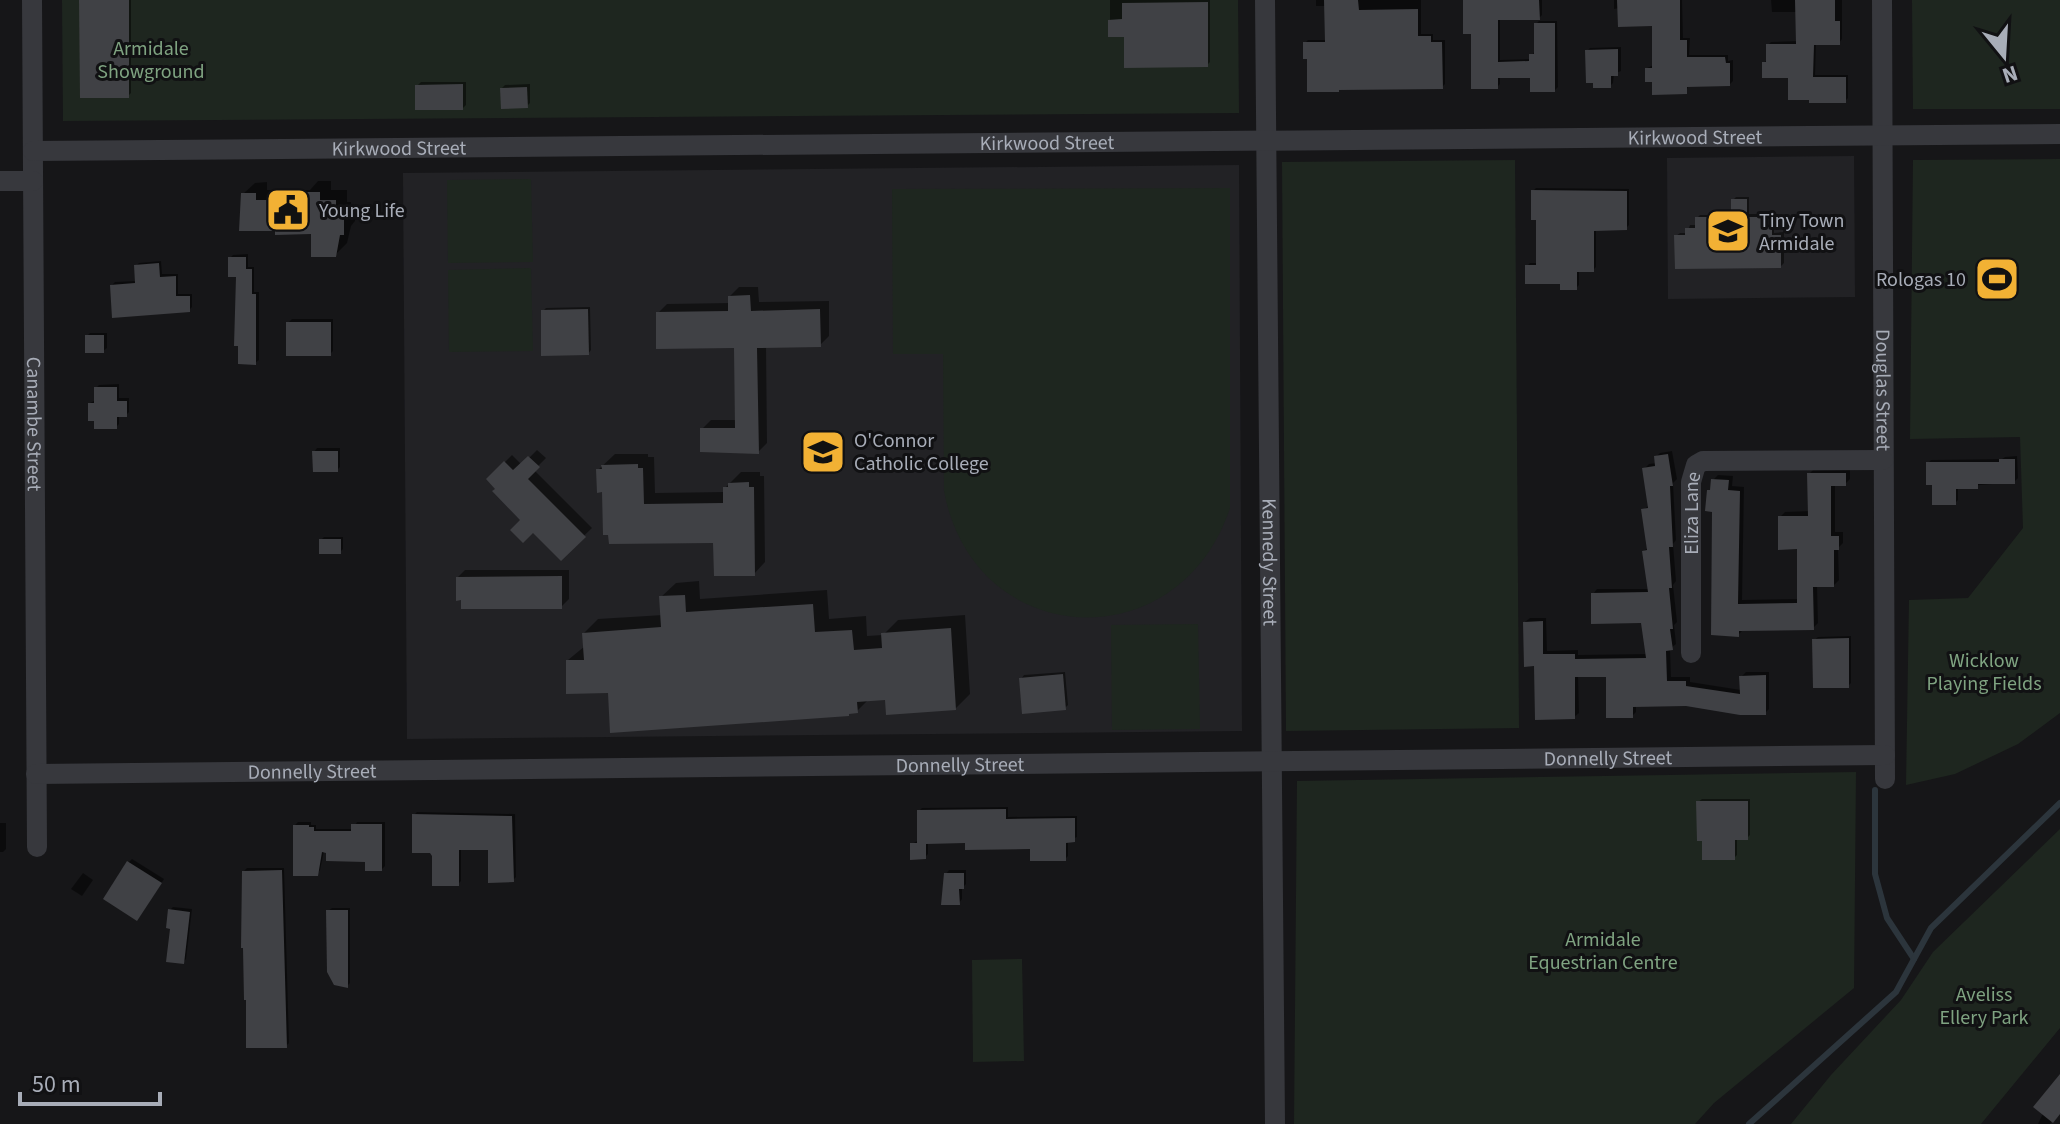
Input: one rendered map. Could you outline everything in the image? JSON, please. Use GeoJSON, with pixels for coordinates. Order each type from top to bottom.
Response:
{"type":"FeatureCollection","features":[{"type":"Feature","properties":{"kind":"street","name":"Canambe Street"},"geometry":{"type":"LineString","coordinates":[[32,0],[37,847]]}},
{"type":"Feature","properties":{"kind":"street","name":"Kennedy Street"},"geometry":{"type":"LineString","coordinates":[[1265,0],[1275,1124]]}},
{"type":"Feature","properties":{"kind":"street","name":"Douglas Street"},"geometry":{"type":"LineString","coordinates":[[1882,0],[1885,779]]}},
{"type":"Feature","properties":{"kind":"street","name":"Kirkwood Street"},"geometry":{"type":"LineString","coordinates":[[33,151],[2060,134]]}},
{"type":"Feature","properties":{"kind":"street"},"geometry":{"type":"LineString","coordinates":[[0,181],[33,181]]}},
{"type":"Feature","properties":{"kind":"street","name":"Eliza Lane"},"geometry":{"type":"LineString","coordinates":[[1691,653],[1691,482],[1696,465],[1703,461],[1883,460]]}},
{"type":"Feature","properties":{"kind":"street","name":"Donnelly Street"},"geometry":{"type":"LineString","coordinates":[[36,774],[1885,755]]}},
{"type":"Feature","properties":{"kind":"shaded area"},"geometry":{"type":"Polygon","coordinates":[[[1854,156],[1855,297],[1668,299],[1667,158],[1854,156]]]}},
{"type":"Feature","properties":{"kind":"shaded area","name":"O'Connor Catholic College"},"geometry":{"type":"Polygon","coordinates":[[[1239,165],[1242,731],[407,739],[403,173],[1239,165]]]}},
{"type":"Feature","properties":{"kind":"green space","name":"Armidale Showground"},"geometry":{"type":"Polygon","coordinates":[[[62,0],[1238,0],[1239,113],[63,121],[62,0]]]}},
{"type":"Feature","properties":{"kind":"green space"},"geometry":{"type":"Polygon","coordinates":[[[1912,0],[2060,0],[2060,109],[1913,109],[1912,0]]]}},
{"type":"Feature","properties":{"kind":"green space","name":"Wicklow Playing Fields"},"geometry":{"type":"Polygon","coordinates":[[[2060,159],[2060,713],[2018,744],[1955,774],[1906,785],[1909,600],[1968,598],[2023,528],[2020,437],[1910,439],[1913,160],[2060,159]]]}},
{"type":"Feature","properties":{"kind":"green space"},"geometry":{"type":"Polygon","coordinates":[[[1515,160],[1519,728],[1286,731],[1282,162],[1515,160]]]}},
{"type":"Feature","properties":{"kind":"green space"},"geometry":{"type":"Polygon","coordinates":[[[531,179],[533,262],[448,263],[447,180],[531,179]]]}},
{"type":"Feature","properties":{"kind":"green space"},"geometry":{"type":"Polygon","coordinates":[[[1230,188],[1230,508],[1204,558],[1168,593],[1125,612],[1079,617],[1034,607],[994,583],[963,544],[944,491],[943,354],[893,354],[892,189],[1230,188]]]}},
{"type":"Feature","properties":{"kind":"green space"},"geometry":{"type":"Polygon","coordinates":[[[531,268],[533,351],[449,352],[448,270],[531,268]]]}},
{"type":"Feature","properties":{"kind":"green space"},"geometry":{"type":"Polygon","coordinates":[[[1198,624],[1200,729],[1112,730],[1111,625],[1198,624]]]}},
{"type":"Feature","properties":{"kind":"green space","name":"Armidale Equestrian Centre"},"geometry":{"type":"Polygon","coordinates":[[[1856,772],[1854,988],[1714,1103],[1695,1124],[1294,1124],[1297,781],[1856,772]]]}},
{"type":"Feature","properties":{"kind":"green space","name":"Aveliss Ellery Park"},"geometry":{"type":"Polygon","coordinates":[[[2060,829],[2060,1028],[1981,1124],[1791,1124],[1831,1075],[1901,1000],[1933,952],[2060,829]]]}},
{"type":"Feature","properties":{"kind":"green space"},"geometry":{"type":"Polygon","coordinates":[[[1022,959],[1024,1061],[973,1062],[972,960],[1022,959]]]}},
{"type":"Feature","properties":{"kind":"building"},"geometry":{"type":"Polygon","coordinates":[[[79,0],[129,0],[129,98],[80,98],[79,0]]]}},
{"type":"Feature","properties":{"kind":"building"},"geometry":{"type":"Polygon","coordinates":[[[1324,0],[1358,0],[1359,10],[1418,9],[1418,36],[1431,36],[1431,42],[1442,42],[1443,89],[1307,92],[1307,59],[1303,59],[1303,42],[1325,42],[1324,0]]]}},
{"type":"Feature","properties":{"kind":"building"},"geometry":{"type":"Polygon","coordinates":[[[1463,0],[1539,0],[1540,20],[1498,20],[1498,62],[1529,61],[1529,54],[1534,54],[1534,23],[1555,23],[1555,92],[1530,92],[1530,78],[1498,78],[1498,89],[1471,89],[1471,34],[1463,34],[1463,0]]]}},
{"type":"Feature","properties":{"kind":"building"},"geometry":{"type":"Polygon","coordinates":[[[1617,0],[1680,0],[1680,40],[1687,40],[1687,57],[1725,57],[1726,63],[1730,63],[1730,86],[1687,87],[1687,94],[1652,95],[1652,82],[1645,82],[1645,68],[1652,68],[1652,26],[1618,27],[1617,0]]]}},
{"type":"Feature","properties":{"kind":"building"},"geometry":{"type":"Polygon","coordinates":[[[1795,0],[1835,0],[1835,21],[1840,21],[1840,45],[1814,45],[1813,77],[1846,77],[1846,103],[1788,100],[1788,78],[1762,78],[1766,44],[1796,44],[1795,0]]]}},
{"type":"Feature","properties":{"kind":"building"},"geometry":{"type":"Polygon","coordinates":[[[1208,2],[1208,67],[1124,68],[1124,37],[1108,37],[1108,20],[1122,19],[1122,3],[1208,2]]]}},
{"type":"Feature","properties":{"kind":"building"},"geometry":{"type":"Polygon","coordinates":[[[1618,49],[1618,76],[1611,76],[1611,88],[1593,88],[1593,83],[1586,83],[1585,50],[1618,49]]]}},
{"type":"Feature","properties":{"kind":"building"},"geometry":{"type":"Polygon","coordinates":[[[463,84],[463,110],[415,110],[415,85],[463,84]]]}},
{"type":"Feature","properties":{"kind":"building"},"geometry":{"type":"Polygon","coordinates":[[[527,87],[528,108],[501,109],[500,88],[527,87]]]}},
{"type":"Feature","properties":{"kind":"building"},"geometry":{"type":"Polygon","coordinates":[[[1531,190],[1627,191],[1627,230],[1594,231],[1594,272],[1577,272],[1577,290],[1560,290],[1560,284],[1525,284],[1525,265],[1536,265],[1536,220],[1531,220],[1531,190]]]}},
{"type":"Feature","properties":{"kind":"building"},"geometry":{"type":"Polygon","coordinates":[[[305,192],[320,192],[320,200],[336,200],[336,212],[344,218],[344,235],[340,235],[336,257],[311,257],[311,234],[275,235],[275,231],[239,231],[241,193],[256,193],[256,200],[305,200],[305,192]]]}},
{"type":"Feature","properties":{"kind":"building","name":"Tiny Town Armidale"},"geometry":{"type":"Polygon","coordinates":[[[1731,199],[1747,199],[1747,217],[1764,217],[1764,227],[1772,227],[1772,235],[1781,235],[1781,268],[1675,269],[1674,235],[1685,235],[1685,228],[1695,228],[1695,217],[1731,217],[1731,199]]]}},
{"type":"Feature","properties":{"kind":"building"},"geometry":{"type":"Polygon","coordinates":[[[228,257],[246,257],[246,269],[252,269],[252,294],[256,294],[256,365],[238,364],[238,346],[234,346],[236,277],[228,277],[228,257]]]}},
{"type":"Feature","properties":{"kind":"building"},"geometry":{"type":"Polygon","coordinates":[[[159,263],[160,277],[176,276],[176,296],[190,296],[190,312],[112,318],[110,285],[135,283],[134,265],[159,263]]]}},
{"type":"Feature","properties":{"kind":"building"},"geometry":{"type":"Polygon","coordinates":[[[750,295],[751,311],[820,309],[821,347],[757,348],[759,454],[700,452],[700,428],[735,428],[734,348],[656,349],[656,312],[728,311],[728,296],[750,295]]]}},
{"type":"Feature","properties":{"kind":"building"},"geometry":{"type":"Polygon","coordinates":[[[588,309],[589,355],[541,356],[541,310],[588,309]]]}},
{"type":"Feature","properties":{"kind":"building"},"geometry":{"type":"Polygon","coordinates":[[[286,322],[331,322],[331,356],[286,356],[286,322]]]}},
{"type":"Feature","properties":{"kind":"building"},"geometry":{"type":"Polygon","coordinates":[[[85,335],[104,335],[104,353],[85,353],[85,335]]]}},
{"type":"Feature","properties":{"kind":"building"},"geometry":{"type":"Polygon","coordinates":[[[94,387],[117,387],[117,401],[127,401],[127,417],[117,417],[117,429],[94,429],[94,421],[88,421],[88,403],[94,403],[94,387]]]}},
{"type":"Feature","properties":{"kind":"building"},"geometry":{"type":"Polygon","coordinates":[[[312,451],[338,451],[338,472],[313,472],[312,451]]]}},
{"type":"Feature","properties":{"kind":"building"},"geometry":{"type":"Polygon","coordinates":[[[1668,454],[1673,486],[1670,486],[1673,547],[1669,547],[1672,588],[1669,588],[1673,650],[1666,651],[1667,681],[1686,681],[1686,686],[1740,694],[1739,676],[1766,675],[1766,715],[1740,715],[1686,706],[1633,707],[1633,718],[1606,718],[1606,677],[1575,677],[1575,719],[1535,720],[1534,666],[1524,667],[1523,622],[1543,621],[1543,654],[1575,654],[1575,659],[1646,658],[1641,623],[1591,624],[1591,593],[1648,592],[1642,551],[1647,550],[1641,509],[1648,508],[1642,468],[1655,466],[1654,456],[1668,454]]]}},
{"type":"Feature","properties":{"kind":"building"},"geometry":{"type":"Polygon","coordinates":[[[528,456],[540,467],[528,479],[586,537],[561,561],[533,533],[523,543],[510,530],[520,520],[492,491],[495,489],[486,479],[504,461],[513,470],[528,456]]]}},
{"type":"Feature","properties":{"kind":"building"},"geometry":{"type":"Polygon","coordinates":[[[1999,459],[2015,459],[2015,484],[1978,484],[1978,489],[1956,489],[1956,505],[1932,505],[1932,485],[1926,485],[1926,462],[1999,462],[1999,459]]]}},
{"type":"Feature","properties":{"kind":"building"},"geometry":{"type":"Polygon","coordinates":[[[638,464],[638,468],[643,468],[644,504],[723,503],[723,487],[728,487],[728,483],[749,482],[749,487],[754,487],[755,576],[714,576],[713,543],[609,544],[608,535],[603,535],[602,492],[597,493],[596,469],[602,469],[601,465],[638,464]]]}},
{"type":"Feature","properties":{"kind":"building"},"geometry":{"type":"Polygon","coordinates":[[[1807,473],[1846,473],[1846,486],[1831,486],[1831,536],[1839,536],[1839,550],[1834,550],[1834,587],[1813,587],[1814,630],[1739,631],[1739,637],[1711,635],[1712,512],[1705,511],[1711,479],[1729,480],[1728,490],[1740,491],[1738,604],[1797,603],[1797,549],[1778,550],[1778,516],[1808,516],[1807,473]]]}},
{"type":"Feature","properties":{"kind":"building"},"geometry":{"type":"Polygon","coordinates":[[[319,539],[341,539],[341,554],[319,554],[319,539]]]}},
{"type":"Feature","properties":{"kind":"building"},"geometry":{"type":"Polygon","coordinates":[[[562,576],[562,609],[461,609],[461,600],[456,601],[456,577],[562,576]]]}},
{"type":"Feature","properties":{"kind":"building"},"geometry":{"type":"Polygon","coordinates":[[[685,595],[686,612],[813,604],[815,632],[852,630],[854,650],[882,648],[881,633],[951,628],[956,710],[886,715],[885,700],[857,702],[858,713],[849,716],[610,733],[608,693],[566,694],[566,660],[584,660],[582,633],[661,627],[659,596],[685,595]]]}},
{"type":"Feature","properties":{"kind":"building"},"geometry":{"type":"Polygon","coordinates":[[[1849,638],[1849,688],[1813,688],[1812,639],[1849,638]]]}},
{"type":"Feature","properties":{"kind":"building"},"geometry":{"type":"Polygon","coordinates":[[[1063,674],[1066,710],[1022,714],[1019,678],[1063,674]]]}},
{"type":"Feature","properties":{"kind":"building"},"geometry":{"type":"Polygon","coordinates":[[[1696,801],[1748,801],[1748,840],[1735,840],[1735,860],[1702,860],[1702,841],[1697,841],[1696,801]]]}},
{"type":"Feature","properties":{"kind":"building"},"geometry":{"type":"Polygon","coordinates":[[[1006,809],[1006,819],[1075,818],[1075,842],[1066,843],[1066,861],[1030,861],[1030,849],[965,850],[965,843],[926,844],[926,859],[910,860],[910,843],[917,843],[917,810],[1006,809]]]}},
{"type":"Feature","properties":{"kind":"building"},"geometry":{"type":"Polygon","coordinates":[[[412,814],[512,816],[514,882],[488,883],[488,850],[459,850],[459,886],[432,886],[432,856],[430,853],[412,853],[412,814]]]}},
{"type":"Feature","properties":{"kind":"building"},"geometry":{"type":"Polygon","coordinates":[[[351,824],[382,824],[382,871],[365,871],[365,862],[326,861],[326,853],[322,852],[318,876],[293,876],[293,825],[309,825],[314,827],[314,831],[351,831],[351,824]]]}},
{"type":"Feature","properties":{"kind":"building"},"geometry":{"type":"Polygon","coordinates":[[[127,861],[162,883],[137,921],[103,899],[127,861]]]}},
{"type":"Feature","properties":{"kind":"building"},"geometry":{"type":"Polygon","coordinates":[[[282,870],[287,1048],[246,1048],[241,948],[242,871],[282,870]]]}},
{"type":"Feature","properties":{"kind":"building"},"geometry":{"type":"Polygon","coordinates":[[[944,873],[964,873],[964,889],[959,889],[960,905],[941,905],[944,873]]]}},
{"type":"Feature","properties":{"kind":"building"},"geometry":{"type":"Polygon","coordinates":[[[168,909],[190,912],[184,964],[166,962],[170,929],[166,928],[168,909]]]}},
{"type":"Feature","properties":{"kind":"building"},"geometry":{"type":"Polygon","coordinates":[[[326,910],[348,910],[348,988],[334,985],[327,972],[326,910]]]}},
{"type":"Feature","properties":{"kind":"building"},"geometry":{"type":"Polygon","coordinates":[[[2060,1074],[2060,1114],[2053,1123],[2033,1107],[2060,1074]]]}},
{"type":"Feature","properties":{"kind":"waterway"},"geometry":{"type":"LineString","coordinates":[[1875,790],[1875,874],[1887,918],[1914,959]]}},
{"type":"Feature","properties":{"kind":"waterway"},"geometry":{"type":"LineString","coordinates":[[1749,1124],[1896,992],[1931,928],[2060,803]]}},
{"type":"Feature","properties":{"kind":"place","name":"Young Life"},"geometry":{"type":"Point","coordinates":[288,210]}},
{"type":"Feature","properties":{"kind":"place","name":"Tiny Town Armidale"},"geometry":{"type":"Point","coordinates":[1728,231]}},
{"type":"Feature","properties":{"kind":"place","name":"Rologas 10"},"geometry":{"type":"Point","coordinates":[1997,279]}},
{"type":"Feature","properties":{"kind":"place","name":"O'Connor Catholic College"},"geometry":{"type":"Point","coordinates":[823,452]}}]}
